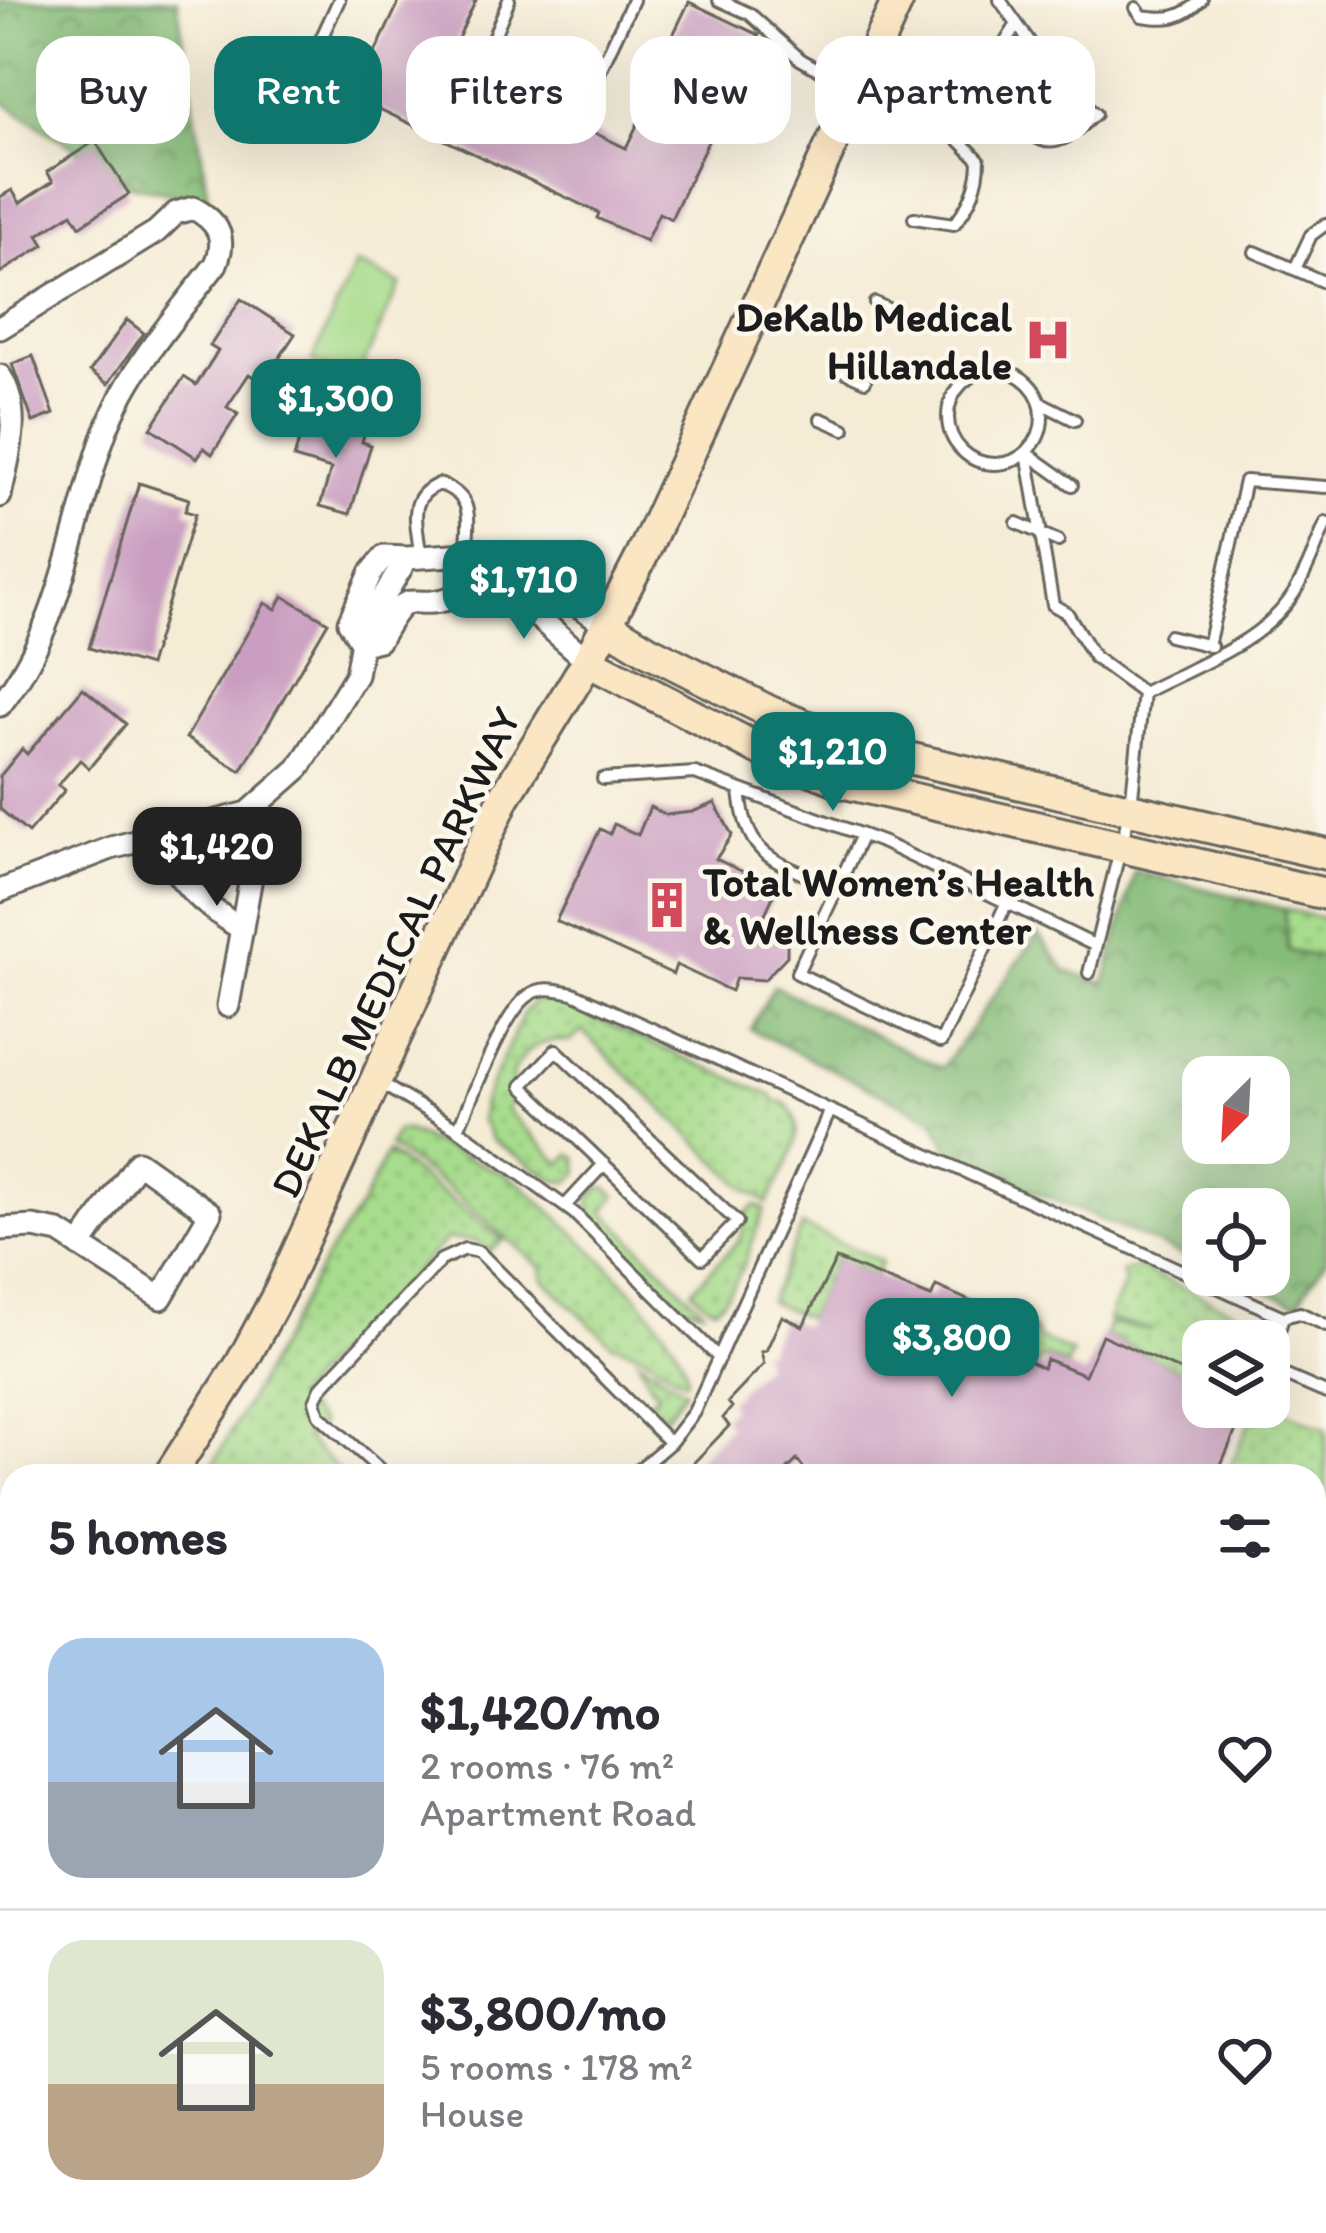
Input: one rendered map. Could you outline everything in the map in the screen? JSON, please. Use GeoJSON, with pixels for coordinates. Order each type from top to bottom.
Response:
{"type":"FeatureCollection","features":[{"type":"Feature","properties":{"kind":"main road","name":"DEKALB MEDICAL PARKWAY"},"geometry":{"type":"LineString","coordinates":[[882,36],[898,0]]}},
{"type":"Feature","properties":{"kind":"main road","name":"DEKALB MEDICAL PARKWAY"},"geometry":{"type":"LineString","coordinates":[[177,1464],[241,1364],[280,1291],[504,798],[607,625],[833,144]]}},
{"type":"Feature","properties":{"kind":"main road"},"geometry":{"type":"LineString","coordinates":[[607,625],[770,712],[856,746],[1326,854]]}},
{"type":"Feature","properties":{"kind":"main road"},"geometry":{"type":"LineString","coordinates":[[588,661],[754,747],[845,783],[1326,894]]}},
{"type":"Feature","properties":{"kind":"street"},"geometry":{"type":"LineString","coordinates":[[0,328],[155,232],[176,213],[193,208],[219,229],[224,247],[216,263],[140,365],[102,438],[44,633],[22,678],[0,706]]}},
{"type":"Feature","properties":{"kind":"street"},"geometry":{"type":"LineString","coordinates":[[0,376],[12,403],[13,426],[0,496]]}},
{"type":"Feature","properties":{"kind":"street"},"geometry":{"type":"LineString","coordinates":[[0,891],[156,836],[248,813],[298,768],[356,675],[364,629],[414,557],[467,554],[515,585],[523,604],[588,661]]}},
{"type":"Feature","properties":{"kind":"street"},"geometry":{"type":"LineString","coordinates":[[384,594],[412,599],[455,597],[495,572]]}},
{"type":"Feature","properties":{"kind":"street"},"geometry":{"type":"LineString","coordinates":[[515,585],[550,587],[607,625]]}},
{"type":"Feature","properties":{"kind":"street"},"geometry":{"type":"LineString","coordinates":[[228,1006],[253,866],[248,813]]}},
{"type":"Feature","properties":{"kind":"street"},"geometry":{"type":"LineString","coordinates":[[156,836],[184,885],[210,909],[242,928]]}},
{"type":"Feature","properties":{"kind":"street"},"geometry":{"type":"LineString","coordinates":[[0,1229],[58,1232],[161,1298],[210,1213],[138,1162],[80,1246]]}},
{"type":"Feature","properties":{"kind":"lane"},"geometry":{"type":"LineString","coordinates":[[322,36],[339,0]]}},
{"type":"Feature","properties":{"kind":"lane"},"geometry":{"type":"LineString","coordinates":[[494,36],[508,0]]}},
{"type":"Feature","properties":{"kind":"lane"},"geometry":{"type":"LineString","coordinates":[[606,58],[633,0]]}},
{"type":"Feature","properties":{"kind":"lane"},"geometry":{"type":"LineString","coordinates":[[719,0],[749,14],[815,68]]}},
{"type":"Feature","properties":{"kind":"lane"},"geometry":{"type":"LineString","coordinates":[[1000,0],[1026,36]]}},
{"type":"Feature","properties":{"kind":"lane"},"geometry":{"type":"LineString","coordinates":[[1136,8],[1142,16],[1167,20],[1186,14],[1201,0]]}},
{"type":"Feature","properties":{"kind":"lane"},"geometry":{"type":"LineString","coordinates":[[914,218],[954,224],[963,214],[979,181],[979,160],[953,134],[1018,24]]}},
{"type":"Feature","properties":{"kind":"lane"},"geometry":{"type":"LineString","coordinates":[[1058,82],[1096,114],[1060,142],[1042,142],[1032,134],[1036,110],[1058,82]]}},
{"type":"Feature","properties":{"kind":"lane"},"geometry":{"type":"LineString","coordinates":[[1295,269],[1311,235],[1326,224]]}},
{"type":"Feature","properties":{"kind":"lane"},"geometry":{"type":"LineString","coordinates":[[1256,251],[1326,283]]}},
{"type":"Feature","properties":{"kind":"lane"},"geometry":{"type":"LineString","coordinates":[[874,303],[894,312]]}},
{"type":"Feature","properties":{"kind":"lane"},"geometry":{"type":"LineString","coordinates":[[1041,403],[1042,430],[1027,453],[1002,464],[975,461],[955,443],[946,417],[954,391],[974,373],[1002,369],[1026,380],[1041,403],[1076,420]]}},
{"type":"Feature","properties":{"kind":"lane"},"geometry":{"type":"LineString","coordinates":[[843,371],[865,381]]}},
{"type":"Feature","properties":{"kind":"lane"},"geometry":{"type":"LineString","coordinates":[[821,419],[844,429]]}},
{"type":"Feature","properties":{"kind":"lane"},"geometry":{"type":"LineString","coordinates":[[1027,453],[1072,485]]}},
{"type":"Feature","properties":{"kind":"lane"},"geometry":{"type":"LineString","coordinates":[[1027,453],[1053,605],[1067,613],[1094,657],[1143,693]]}},
{"type":"Feature","properties":{"kind":"lane"},"geometry":{"type":"LineString","coordinates":[[1208,646],[1245,482],[1326,487]]}},
{"type":"Feature","properties":{"kind":"lane"},"geometry":{"type":"LineString","coordinates":[[414,557],[416,501],[422,491],[439,484],[458,490],[467,502],[467,554]]}},
{"type":"Feature","properties":{"kind":"lane"},"geometry":{"type":"LineString","coordinates":[[1143,693],[1226,650],[1272,618],[1293,595],[1326,523]]}},
{"type":"Feature","properties":{"kind":"lane"},"geometry":{"type":"LineString","coordinates":[[1017,524],[1058,541]]}},
{"type":"Feature","properties":{"kind":"lane"},"geometry":{"type":"LineString","coordinates":[[1169,636],[1226,650]]}},
{"type":"Feature","properties":{"kind":"lane"},"geometry":{"type":"LineString","coordinates":[[1089,973],[1131,806],[1143,693]]}},
{"type":"Feature","properties":{"kind":"lane"},"geometry":{"type":"LineString","coordinates":[[603,779],[695,773],[862,835],[1096,946]]}},
{"type":"Feature","properties":{"kind":"lane"},"geometry":{"type":"LineString","coordinates":[[740,790],[742,823],[751,842],[764,854],[837,889]]}},
{"type":"Feature","properties":{"kind":"lane"},"geometry":{"type":"LineString","coordinates":[[862,835],[796,973],[941,1042],[1007,902]]}},
{"type":"Feature","properties":{"kind":"lane"},"geometry":{"type":"LineString","coordinates":[[458,1129],[510,1017],[529,994],[547,988],[573,994],[1283,1317],[1300,1313],[1326,1325]]}},
{"type":"Feature","properties":{"kind":"lane"},"geometry":{"type":"LineString","coordinates":[[556,1050],[737,1222],[703,1258],[604,1164],[522,1086],[556,1050]]}},
{"type":"Feature","properties":{"kind":"lane"},"geometry":{"type":"LineString","coordinates":[[376,1080],[458,1129],[565,1206],[719,1358]]}},
{"type":"Feature","properties":{"kind":"lane"},"geometry":{"type":"LineString","coordinates":[[645,1464],[670,1443],[694,1412],[830,1111]]}},
{"type":"Feature","properties":{"kind":"lane"},"geometry":{"type":"LineString","coordinates":[[565,1206],[604,1164]]}},
{"type":"Feature","properties":{"kind":"lane"},"geometry":{"type":"LineString","coordinates":[[374,1464],[319,1415],[315,1401],[321,1388],[441,1260],[465,1249],[479,1252],[670,1443]]}},
{"type":"Feature","properties":{"kind":"lane"},"geometry":{"type":"LineString","coordinates":[[1283,1317],[1270,1362],[1275,1371],[1326,1393]]}},
{"type":"Feature","properties":{"kind":"green space"},"geometry":{"type":"Polygon","coordinates":[[[0,0],[177,0],[183,36],[36,36],[36,123],[0,100],[0,0]]]}},
{"type":"Feature","properties":{"kind":"green space"},"geometry":{"type":"Polygon","coordinates":[[[190,82],[209,201],[131,185],[68,144],[190,144],[190,82]]]}},
{"type":"Feature","properties":{"kind":"green space"},"geometry":{"type":"Polygon","coordinates":[[[356,264],[400,284],[356,381],[312,361],[356,264]]]}},
{"type":"Feature","properties":{"kind":"green space"},"geometry":{"type":"Polygon","coordinates":[[[1135,871],[1284,909],[1288,951],[1326,958],[1326,1259],[1297,1304],[1278,1296],[1290,1296],[1290,1188],[1182,1188],[1182,1255],[952,1156],[934,1120],[750,1029],[774,986],[942,1068],[1038,934],[1066,971],[1105,983],[1135,871]]]}},
{"type":"Feature","properties":{"kind":"green space"},"geometry":{"type":"Polygon","coordinates":[[[1284,909],[1326,919],[1326,958],[1288,951],[1284,909]]]}},
{"type":"Feature","properties":{"kind":"green space"},"geometry":{"type":"Polygon","coordinates":[[[548,998],[773,1096],[775,1102],[784,1102],[797,1124],[796,1137],[768,1203],[747,1190],[582,1031],[570,1042],[543,1044],[522,1057],[512,1074],[516,1097],[506,1109],[561,1164],[571,1154],[577,1157],[579,1173],[569,1182],[556,1181],[492,1140],[481,1119],[483,1102],[524,1012],[535,1001],[548,998]]]}},
{"type":"Feature","properties":{"kind":"green space"},"geometry":{"type":"Polygon","coordinates":[[[404,1130],[523,1186],[645,1305],[681,1357],[687,1379],[641,1353],[612,1344],[544,1280],[542,1268],[449,1189],[389,1146],[396,1132],[404,1130]]]}},
{"type":"Feature","properties":{"kind":"green space"},"geometry":{"type":"Polygon","coordinates":[[[387,1152],[504,1240],[488,1252],[476,1241],[447,1239],[296,1398],[321,1424],[306,1439],[332,1464],[214,1464],[325,1259],[362,1204],[387,1152]]]}},
{"type":"Feature","properties":{"kind":"green space"},"geometry":{"type":"Polygon","coordinates":[[[606,1187],[616,1196],[604,1211],[703,1310],[683,1306],[591,1217],[589,1198],[606,1187]]]}},
{"type":"Feature","properties":{"kind":"green space"},"geometry":{"type":"Polygon","coordinates":[[[755,1205],[765,1209],[739,1275],[715,1307],[707,1305],[692,1290],[740,1239],[745,1215],[755,1205]]]}},
{"type":"Feature","properties":{"kind":"green space"},"geometry":{"type":"Polygon","coordinates":[[[802,1226],[881,1261],[875,1276],[836,1259],[807,1318],[769,1302],[802,1226]]]}},
{"type":"Feature","properties":{"kind":"green space"},"geometry":{"type":"Polygon","coordinates":[[[1138,1268],[1182,1287],[1182,1296],[1201,1296],[1253,1320],[1182,1320],[1182,1371],[1105,1335],[1109,1324],[1153,1330],[1108,1320],[1125,1282],[1122,1272],[1138,1268]]]}},
{"type":"Feature","properties":{"kind":"green space"},"geometry":{"type":"Polygon","coordinates":[[[1015,1322],[1072,1353],[1067,1366],[1046,1357],[1036,1363],[1006,1350],[1015,1322]]]}},
{"type":"Feature","properties":{"kind":"green space"},"geometry":{"type":"Polygon","coordinates":[[[638,1359],[685,1390],[664,1418],[647,1403],[658,1392],[638,1359]]]}},
{"type":"Feature","properties":{"kind":"green space"},"geometry":{"type":"Polygon","coordinates":[[[1290,1413],[1326,1429],[1326,1464],[1231,1464],[1247,1428],[1290,1428],[1290,1413]]]}},
{"type":"Feature","properties":{"kind":"building"},"geometry":{"type":"Polygon","coordinates":[[[400,0],[476,0],[459,36],[406,36],[406,122],[382,110],[382,38],[400,0]]]}},
{"type":"Feature","properties":{"kind":"building"},"geometry":{"type":"Polygon","coordinates":[[[689,2],[759,36],[672,36],[689,2]]]}},
{"type":"Feature","properties":{"kind":"building"},"geometry":{"type":"Polygon","coordinates":[[[606,138],[626,148],[630,140],[630,144],[707,144],[671,219],[659,213],[646,241],[597,218],[599,213],[453,144],[606,144],[606,138]]]}},
{"type":"Feature","properties":{"kind":"building"},"geometry":{"type":"Polygon","coordinates":[[[97,144],[129,194],[80,226],[72,213],[38,235],[44,245],[0,273],[0,197],[12,190],[20,203],[53,181],[47,172],[97,144]]]}},
{"type":"Feature","properties":{"kind":"building"},"geometry":{"type":"Polygon","coordinates":[[[241,299],[295,334],[263,383],[249,374],[227,407],[238,414],[212,454],[204,448],[197,458],[151,428],[184,377],[196,385],[218,351],[210,346],[241,299]]]}},
{"type":"Feature","properties":{"kind":"building"},"geometry":{"type":"Polygon","coordinates":[[[127,320],[144,333],[108,384],[90,371],[127,320]]]}},
{"type":"Feature","properties":{"kind":"building"},"geometry":{"type":"Polygon","coordinates":[[[33,356],[54,414],[33,422],[12,364],[33,356]]]}},
{"type":"Feature","properties":{"kind":"building"},"geometry":{"type":"Polygon","coordinates":[[[322,418],[365,431],[362,442],[371,445],[350,514],[320,506],[331,469],[294,458],[302,430],[317,435],[322,418]]]}},
{"type":"Feature","properties":{"kind":"building"},"geometry":{"type":"Polygon","coordinates":[[[139,483],[189,499],[185,511],[195,514],[149,666],[89,648],[139,483]]]}},
{"type":"Feature","properties":{"kind":"building"},"geometry":{"type":"Polygon","coordinates":[[[283,596],[328,622],[241,771],[186,738],[265,603],[276,609],[283,596]]]}},
{"type":"Feature","properties":{"kind":"building"},"geometry":{"type":"Polygon","coordinates":[[[83,688],[126,724],[89,768],[80,760],[58,785],[65,790],[28,833],[0,809],[0,776],[22,749],[27,754],[83,688]]]}},
{"type":"Feature","properties":{"kind":"building","name":"Total Women’s Health & Wellness Center"},"geometry":{"type":"Polygon","coordinates":[[[715,803],[732,835],[716,859],[777,888],[759,927],[787,939],[787,956],[764,980],[736,978],[731,991],[676,965],[673,974],[556,921],[600,829],[610,834],[614,824],[638,835],[650,807],[666,815],[715,803]]]}},
{"type":"Feature","properties":{"kind":"building"},"geometry":{"type":"Polygon","coordinates":[[[836,1259],[931,1297],[936,1286],[988,1309],[975,1337],[1043,1368],[1046,1359],[1085,1375],[1102,1335],[1182,1371],[1182,1428],[1237,1428],[1221,1464],[800,1464],[797,1460],[793,1464],[693,1464],[729,1426],[723,1418],[732,1407],[728,1402],[764,1364],[761,1352],[766,1351],[782,1316],[803,1326],[836,1259]]]}},
{"type":"Feature","properties":{"kind":"place","name":"DeKalb Medical Hillandale"},"geometry":{"type":"Point","coordinates":[1048,340]}},
{"type":"Feature","properties":{"kind":"place","name":"Total Women’s Health & Wellness Center"},"geometry":{"type":"Point","coordinates":[667,905]}}]}
